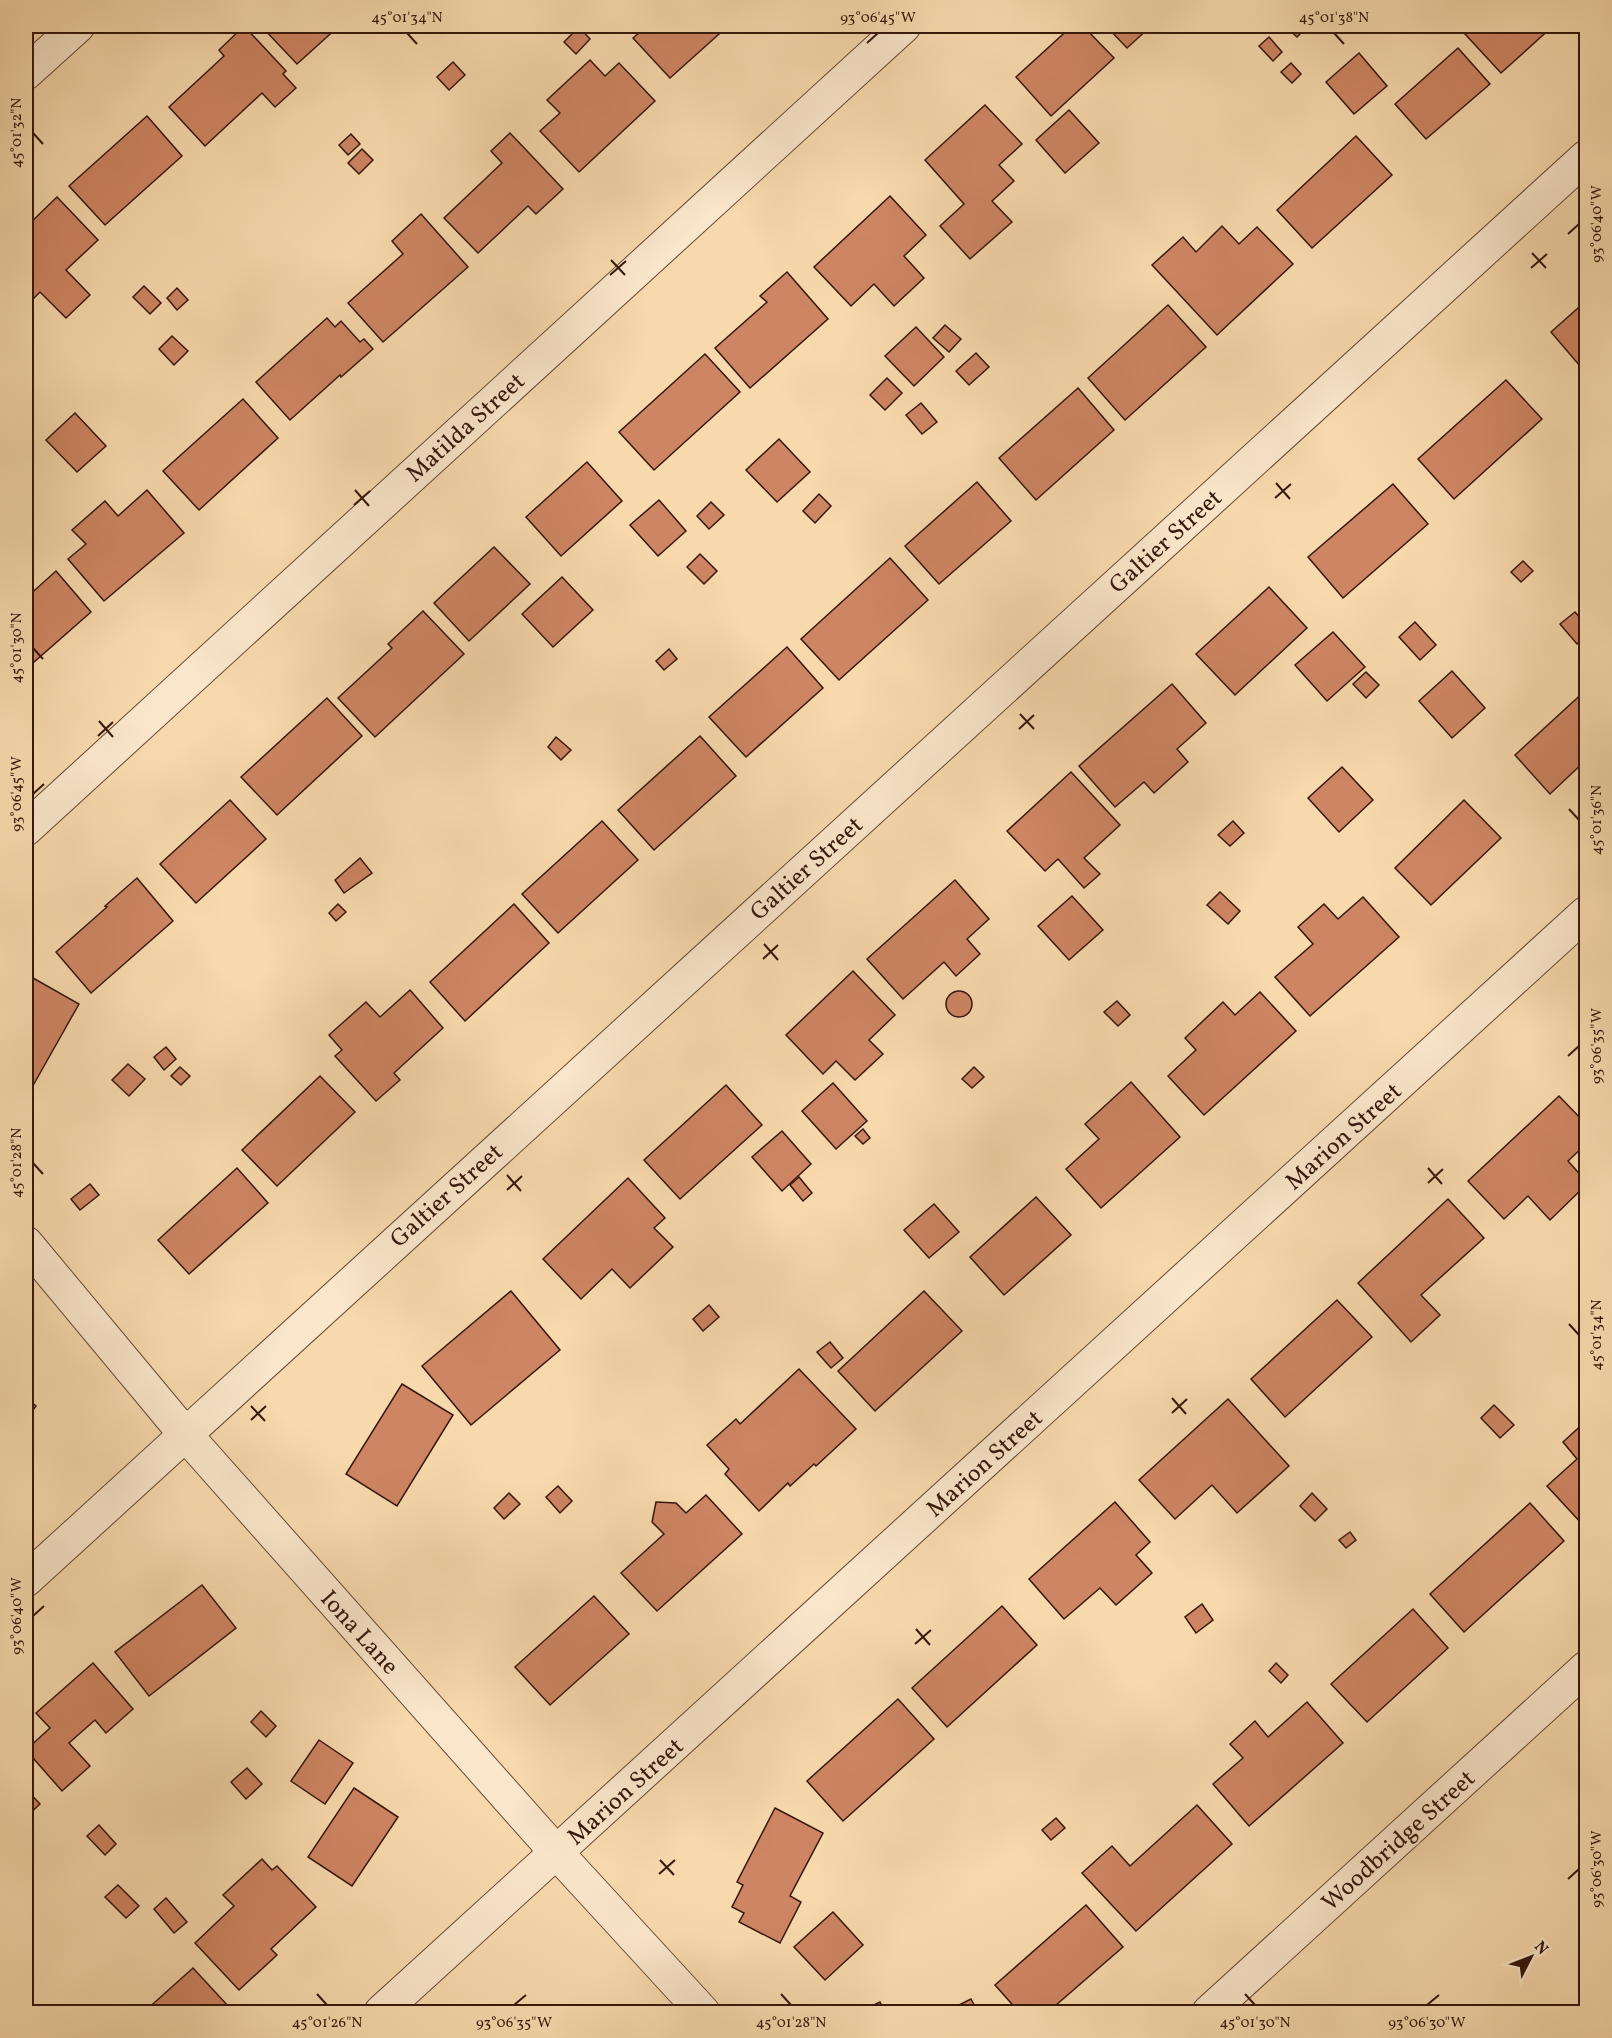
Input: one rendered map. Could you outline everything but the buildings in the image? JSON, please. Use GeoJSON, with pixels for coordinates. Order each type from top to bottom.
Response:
{"type":"FeatureCollection","features":[{"type":"Feature","properties":{"kind":"street"},"geometry":{"type":"LineString","coordinates":[[26,74],[78,26]]}},
{"type":"Feature","properties":{"kind":"street","name":"Matilda Street"},"geometry":{"type":"LineString","coordinates":[[26,829],[904,26]]}},
{"type":"Feature","properties":{"kind":"street","name":"Galtier Street"},"geometry":{"type":"LineString","coordinates":[[26,1580],[1587,157]]}},
{"type":"Feature","properties":{"kind":"street","name":"Marion Street"},"geometry":{"type":"LineString","coordinates":[[381,2013],[1587,913]]}},
{"type":"Feature","properties":{"kind":"street","name":"Iona Lane"},"geometry":{"type":"LineString","coordinates":[[26,1243],[184,1434],[557,1854],[703,2013]]}},
{"type":"Feature","properties":{"kind":"street","name":"Woodbridge Street"},"geometry":{"type":"LineString","coordinates":[[1209,2013],[1587,1668]]}}]}
